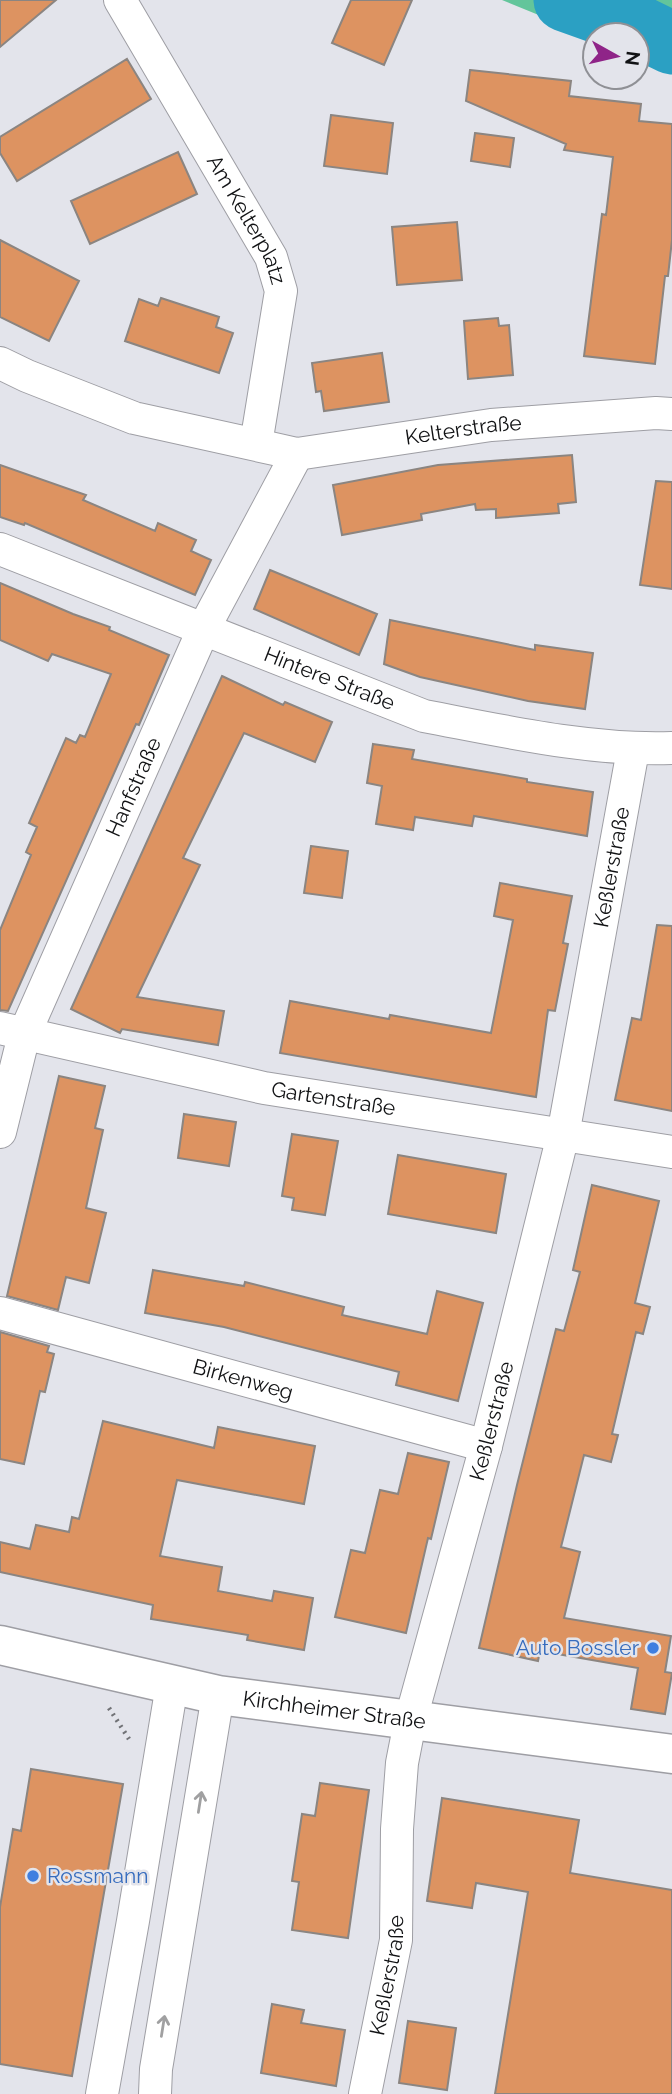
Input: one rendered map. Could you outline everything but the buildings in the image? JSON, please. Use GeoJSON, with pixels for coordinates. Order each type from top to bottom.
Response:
{"type":"FeatureCollection","features":[{"type":"Feature","properties":{"kind":"street","name":"Am Kelterplatz"},"geometry":{"type":"LineString","coordinates":[[120,0],[271,257],[281,291],[256,444]]}},
{"type":"Feature","properties":{"kind":"street"},"geometry":{"type":"LineString","coordinates":[[0,363],[134,418],[256,444]]}},
{"type":"Feature","properties":{"kind":"street","name":"Kelterstraße"},"geometry":{"type":"LineString","coordinates":[[256,444],[297,454],[491,425],[672,414]]}},
{"type":"Feature","properties":{"kind":"street","name":"Hanfstraße"},"geometry":{"type":"LineString","coordinates":[[0,1132],[12,1031],[204,628],[297,454]]}},
{"type":"Feature","properties":{"kind":"street","name":"Hintere Straße"},"geometry":{"type":"LineString","coordinates":[[0,549],[424,716],[633,750],[672,748]]}},
{"type":"Feature","properties":{"kind":"street","name":"Keßlerstraße"},"geometry":{"type":"LineString","coordinates":[[365,2094],[396,1940],[397,1829],[402,1763],[486,1446],[563,1135],[633,750]]}},
{"type":"Feature","properties":{"kind":"street","name":"Gartenstraße"},"geometry":{"type":"LineString","coordinates":[[12,1031],[264,1088],[672,1152]]}},
{"type":"Feature","properties":{"kind":"street","name":"Birkenweg"},"geometry":{"type":"LineString","coordinates":[[0,1313],[486,1446]]}},
{"type":"Feature","properties":{"kind":"street","name":"Kirchheimer Straße"},"geometry":{"type":"LineString","coordinates":[[0,1645],[218,1695],[672,1754]]}},
{"type":"Feature","properties":{"kind":"street"},"geometry":{"type":"LineString","coordinates":[[102,2094],[172,1685]]}},
{"type":"Feature","properties":{"kind":"street"},"geometry":{"type":"LineString","coordinates":[[155,2094],[156,2069],[218,1695]]}},
{"type":"Feature","properties":{"kind":"green space"},"geometry":{"type":"Polygon","coordinates":[[[502,0],[672,0],[672,70],[651,61],[651,21],[581,21],[581,32],[502,0]]]}},
{"type":"Feature","properties":{"kind":"waterway"},"geometry":{"type":"LineString","coordinates":[[565,0],[635,25],[672,43]]}},
{"type":"Feature","properties":{"kind":"place","name":"Auto Bossler"},"geometry":{"type":"Point","coordinates":[653,1648]}},
{"type":"Feature","properties":{"kind":"place","name":"Rossmann"},"geometry":{"type":"Point","coordinates":[33,1876]}}]}
